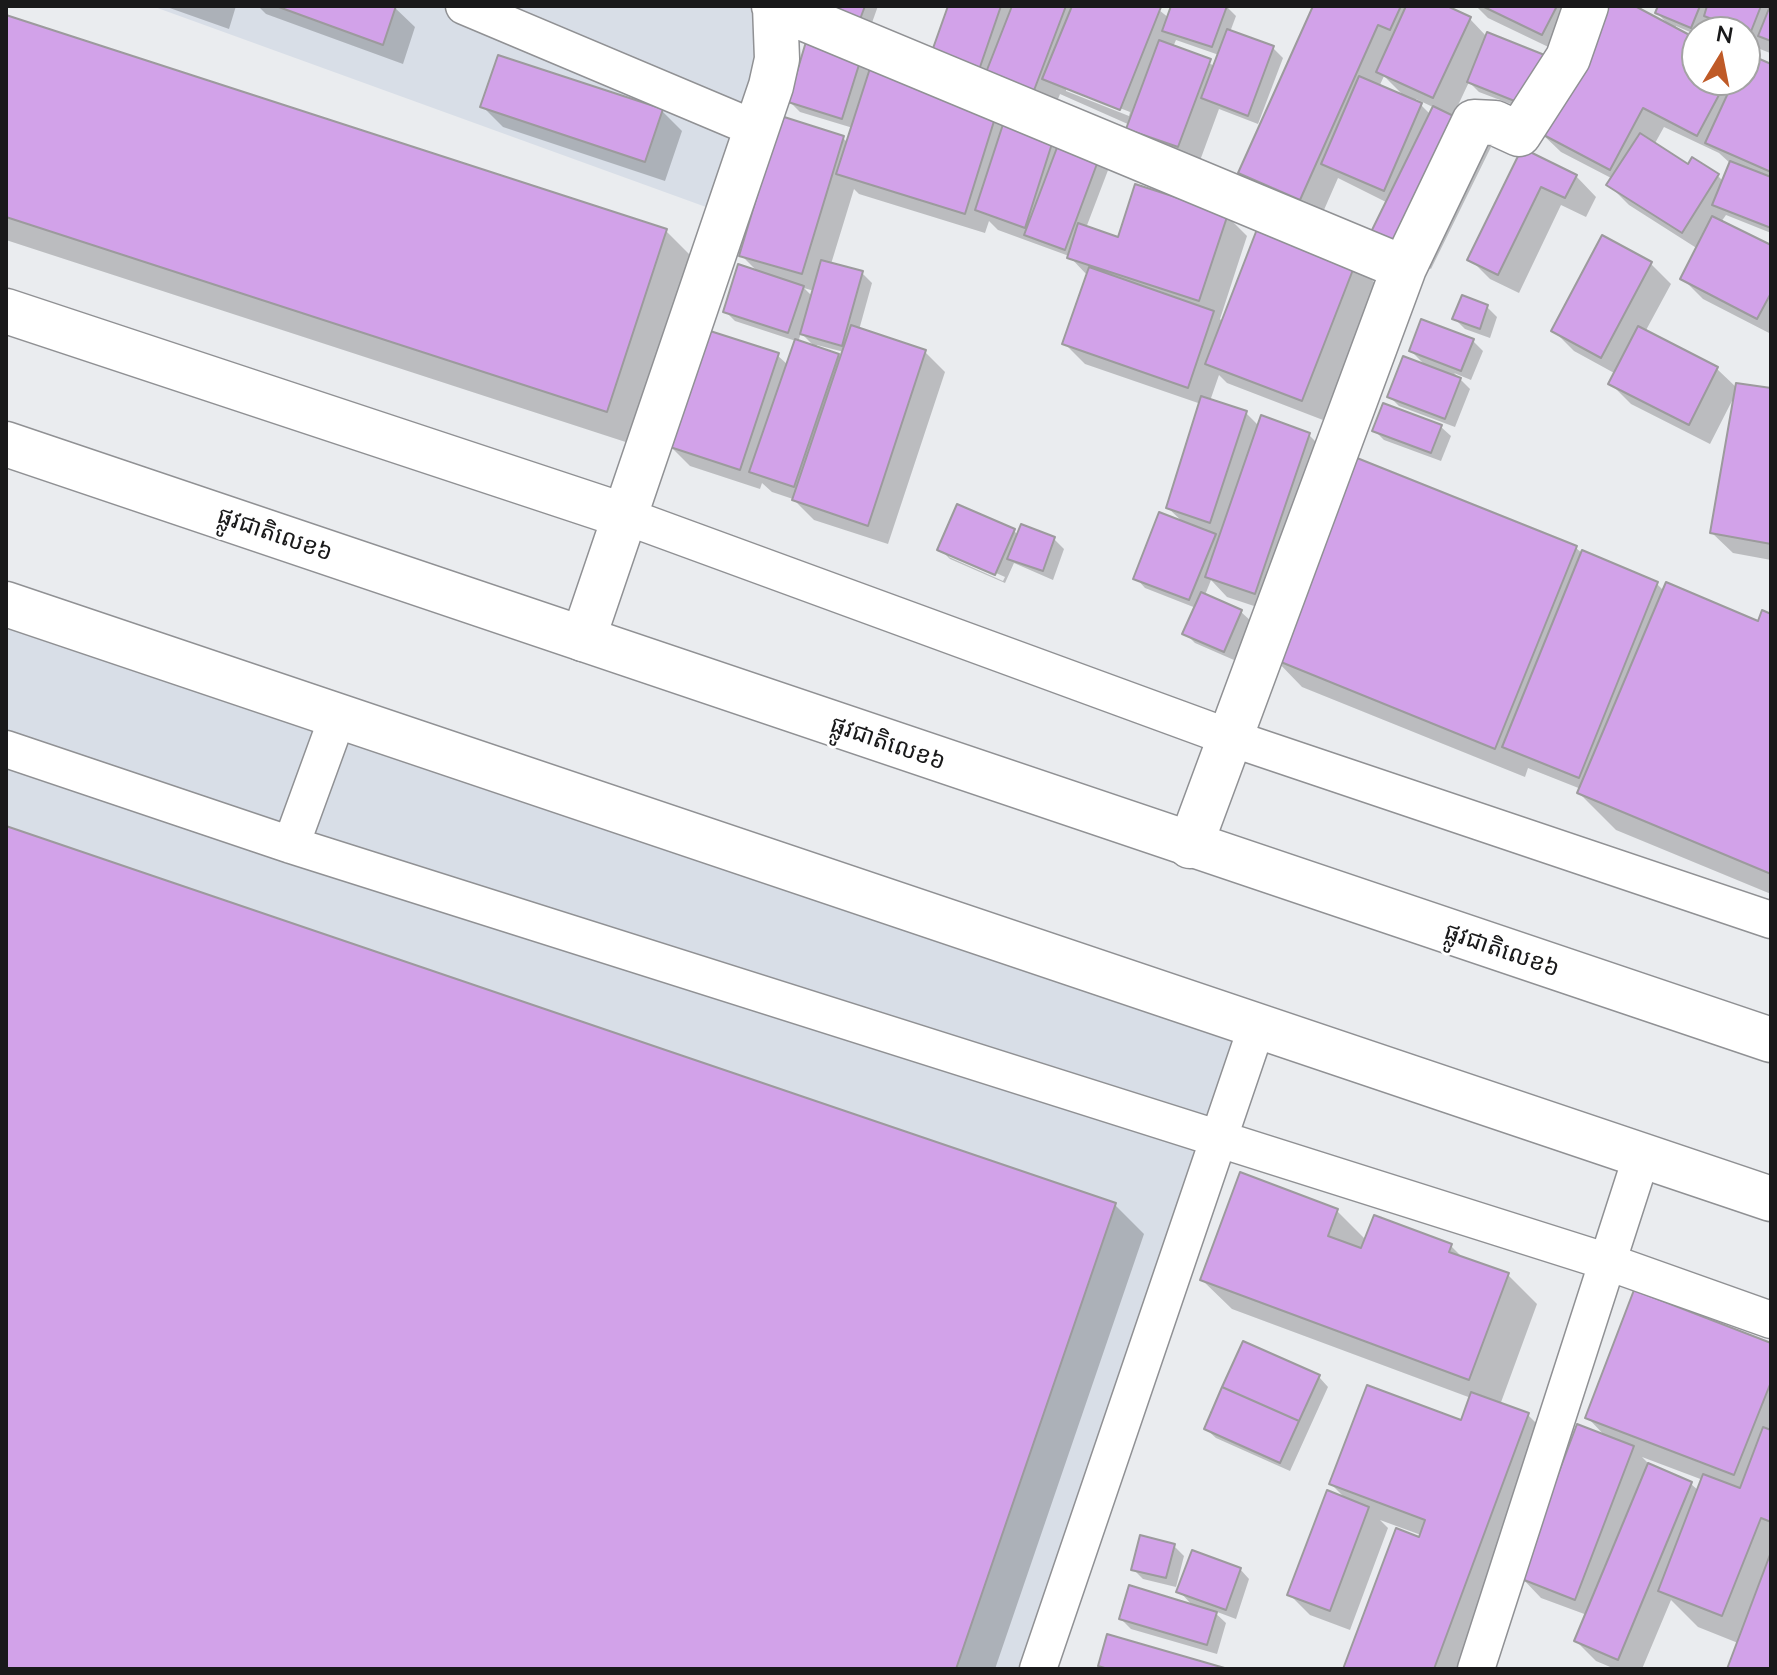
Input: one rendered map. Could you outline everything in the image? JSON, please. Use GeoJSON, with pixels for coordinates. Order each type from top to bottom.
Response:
{"type":"FeatureCollection","features":[{"type":"Feature","properties":{"kind":"main road"},"geometry":{"type":"LineString","coordinates":[[583,639],[756,129],[777,59],[774,6],[1404,268]]}},
{"type":"Feature","properties":{"kind":"main road"},"geometry":{"type":"LineString","coordinates":[[1190,846],[1404,268],[1474,122],[1495,123],[1519,134],[1568,58],[1586,6]]}},
{"type":"Feature","properties":{"kind":"main road"},"geometry":{"type":"LineString","coordinates":[[6,311],[625,516]]}},
{"type":"Feature","properties":{"kind":"main road","name":"ផ្លូវជាតិលេខ៦"},"geometry":{"type":"LineString","coordinates":[[6,444],[1771,1040]]}},
{"type":"Feature","properties":{"kind":"main road"},"geometry":{"type":"LineString","coordinates":[[6,604],[1771,1199]]}},
{"type":"Feature","properties":{"kind":"lane"},"geometry":{"type":"LineString","coordinates":[[464,6],[756,129]]}},
{"type":"Feature","properties":{"kind":"lane"},"geometry":{"type":"LineString","coordinates":[[625,516],[1231,738],[1771,920]]}},
{"type":"Feature","properties":{"kind":"lane"},"geometry":{"type":"LineString","coordinates":[[291,845],[338,716]]}},
{"type":"Feature","properties":{"kind":"lane"},"geometry":{"type":"LineString","coordinates":[[6,749],[291,845],[1608,1262],[1771,1320]]}},
{"type":"Feature","properties":{"kind":"lane"},"geometry":{"type":"LineString","coordinates":[[1038,1669],[1257,1026]]}},
{"type":"Feature","properties":{"kind":"lane"},"geometry":{"type":"LineString","coordinates":[[1476,1669],[1642,1155]]}},
{"type":"Feature","properties":{"kind":"shaded area"},"geometry":{"type":"Polygon","coordinates":[[[152,6],[766,6],[767,67],[717,211],[152,6]]]}},
{"type":"Feature","properties":{"kind":"shaded area"},"geometry":{"type":"Polygon","coordinates":[[[6,608],[1274,1037],[1050,1669],[6,1669],[6,608]]]}},
{"type":"Feature","properties":{"kind":"building"},"geometry":{"type":"Polygon","coordinates":[[[276,6],[396,6],[383,45],[276,6]]]}},
{"type":"Feature","properties":{"kind":"building"},"geometry":{"type":"Polygon","coordinates":[[[812,6],[865,6],[859,22],[812,6]]]}},
{"type":"Feature","properties":{"kind":"building"},"geometry":{"type":"Polygon","coordinates":[[[948,6],[1001,6],[979,70],[931,54],[948,6]]]}},
{"type":"Feature","properties":{"kind":"building"},"geometry":{"type":"Polygon","coordinates":[[[1012,6],[1066,6],[1033,93],[985,75],[1012,6]]]}},
{"type":"Feature","properties":{"kind":"building"},"geometry":{"type":"Polygon","coordinates":[[[1072,6],[1161,7],[1120,110],[1042,79],[1072,6]]]}},
{"type":"Feature","properties":{"kind":"building"},"geometry":{"type":"Polygon","coordinates":[[[1171,6],[1227,6],[1212,47],[1162,31],[1171,6]]]}},
{"type":"Feature","properties":{"kind":"building"},"geometry":{"type":"Polygon","coordinates":[[[1313,6],[1401,6],[1390,30],[1378,25],[1300,200],[1238,173],[1313,6]]]}},
{"type":"Feature","properties":{"kind":"building"},"geometry":{"type":"Polygon","coordinates":[[[1406,6],[1447,6],[1471,17],[1433,98],[1376,72],[1406,6]]]}},
{"type":"Feature","properties":{"kind":"building"},"geometry":{"type":"Polygon","coordinates":[[[1482,6],[1557,6],[1542,35],[1482,6]]]}},
{"type":"Feature","properties":{"kind":"building"},"geometry":{"type":"Polygon","coordinates":[[[1605,6],[1635,6],[1681,30],[1681,96],[1718,96],[1697,136],[1643,108],[1610,170],[1538,132],[1605,6]]]}},
{"type":"Feature","properties":{"kind":"building"},"geometry":{"type":"Polygon","coordinates":[[[1658,6],[1700,6],[1696,16],[1681,16],[1681,24],[1655,13],[1658,6]]]}},
{"type":"Feature","properties":{"kind":"building"},"geometry":{"type":"Polygon","coordinates":[[[1707,6],[1761,6],[1757,16],[1704,16],[1707,6]]]}},
{"type":"Feature","properties":{"kind":"building"},"geometry":{"type":"Polygon","coordinates":[[[1771,6],[1771,41],[1761,37],[1761,28],[1771,6]]]}},
{"type":"Feature","properties":{"kind":"building"},"geometry":{"type":"Polygon","coordinates":[[[6,15],[667,229],[607,412],[6,217],[6,15]]]}},
{"type":"Feature","properties":{"kind":"building"},"geometry":{"type":"Polygon","coordinates":[[[1227,29],[1274,46],[1248,116],[1201,98],[1227,29]]]}},
{"type":"Feature","properties":{"kind":"building"},"geometry":{"type":"Polygon","coordinates":[[[1487,32],[1547,56],[1527,106],[1467,82],[1487,32]]]}},
{"type":"Feature","properties":{"kind":"building"},"geometry":{"type":"Polygon","coordinates":[[[808,35],[863,52],[842,119],[788,102],[808,35]]]}},
{"type":"Feature","properties":{"kind":"building"},"geometry":{"type":"Polygon","coordinates":[[[1159,40],[1211,59],[1178,147],[1126,129],[1159,40]]]}},
{"type":"Feature","properties":{"kind":"building"},"geometry":{"type":"Polygon","coordinates":[[[498,55],[663,109],[645,162],[480,107],[498,55]]]}},
{"type":"Feature","properties":{"kind":"building"},"geometry":{"type":"Polygon","coordinates":[[[1761,60],[1771,64],[1771,172],[1705,143],[1727,96],[1761,96],[1761,60]]]}},
{"type":"Feature","properties":{"kind":"building"},"geometry":{"type":"Polygon","coordinates":[[[872,62],[1000,102],[965,214],[836,174],[872,62]]]}},
{"type":"Feature","properties":{"kind":"building"},"geometry":{"type":"Polygon","coordinates":[[[1359,76],[1422,103],[1384,191],[1321,164],[1359,76]]]}},
{"type":"Feature","properties":{"kind":"building"},"geometry":{"type":"Polygon","coordinates":[[[1433,106],[1472,125],[1411,251],[1371,232],[1433,106]]]}},
{"type":"Feature","properties":{"kind":"building"},"geometry":{"type":"Polygon","coordinates":[[[1007,112],[1057,128],[1025,228],[975,210],[1007,112]]]}},
{"type":"Feature","properties":{"kind":"building"},"geometry":{"type":"Polygon","coordinates":[[[781,116],[844,136],[802,274],[739,256],[781,116]]]}},
{"type":"Feature","properties":{"kind":"building"},"geometry":{"type":"Polygon","coordinates":[[[1640,133],[1688,164],[1692,157],[1719,174],[1682,233],[1606,185],[1640,133]]]}},
{"type":"Feature","properties":{"kind":"building"},"geometry":{"type":"Polygon","coordinates":[[[1061,137],[1101,153],[1065,250],[1024,235],[1061,137]]]}},
{"type":"Feature","properties":{"kind":"building"},"geometry":{"type":"Polygon","coordinates":[[[1522,148],[1577,175],[1565,198],[1541,187],[1498,275],[1467,260],[1522,148]]]}},
{"type":"Feature","properties":{"kind":"building"},"geometry":{"type":"Polygon","coordinates":[[[1730,161],[1771,177],[1771,228],[1712,205],[1730,161]]]}},
{"type":"Feature","properties":{"kind":"building"},"geometry":{"type":"Polygon","coordinates":[[[1135,184],[1228,214],[1199,301],[1067,258],[1078,223],[1118,237],[1135,184]]]}},
{"type":"Feature","properties":{"kind":"building"},"geometry":{"type":"Polygon","coordinates":[[[1712,216],[1771,245],[1771,293],[1757,319],[1680,279],[1712,216]]]}},
{"type":"Feature","properties":{"kind":"building"},"geometry":{"type":"Polygon","coordinates":[[[1259,224],[1356,262],[1302,401],[1205,364],[1259,224]]]}},
{"type":"Feature","properties":{"kind":"building"},"geometry":{"type":"Polygon","coordinates":[[[1602,235],[1652,262],[1601,358],[1551,331],[1602,235]]]}},
{"type":"Feature","properties":{"kind":"building"},"geometry":{"type":"Polygon","coordinates":[[[821,260],[863,271],[842,346],[800,334],[821,260]]]}},
{"type":"Feature","properties":{"kind":"building"},"geometry":{"type":"Polygon","coordinates":[[[738,264],[804,286],[788,333],[723,312],[738,264]]]}},
{"type":"Feature","properties":{"kind":"building"},"geometry":{"type":"Polygon","coordinates":[[[1089,267],[1214,311],[1188,388],[1062,344],[1089,267]]]}},
{"type":"Feature","properties":{"kind":"building"},"geometry":{"type":"Polygon","coordinates":[[[1462,295],[1488,305],[1480,329],[1452,319],[1462,295]]]}},
{"type":"Feature","properties":{"kind":"building"},"geometry":{"type":"Polygon","coordinates":[[[1421,319],[1474,339],[1461,371],[1409,351],[1421,319]]]}},
{"type":"Feature","properties":{"kind":"building"},"geometry":{"type":"Polygon","coordinates":[[[851,325],[926,350],[868,526],[792,500],[851,325]]]}},
{"type":"Feature","properties":{"kind":"building"},"geometry":{"type":"Polygon","coordinates":[[[1638,326],[1718,367],[1689,425],[1608,384],[1638,326]]]}},
{"type":"Feature","properties":{"kind":"building"},"geometry":{"type":"Polygon","coordinates":[[[707,330],[779,353],[740,470],[667,446],[707,330]]]}},
{"type":"Feature","properties":{"kind":"building"},"geometry":{"type":"Polygon","coordinates":[[[795,339],[839,354],[794,487],[749,472],[795,339]]]}},
{"type":"Feature","properties":{"kind":"building"},"geometry":{"type":"Polygon","coordinates":[[[1403,356],[1461,378],[1445,419],[1387,397],[1403,356]]]}},
{"type":"Feature","properties":{"kind":"building"},"geometry":{"type":"Polygon","coordinates":[[[1736,383],[1771,388],[1771,544],[1710,533],[1736,383]]]}},
{"type":"Feature","properties":{"kind":"building"},"geometry":{"type":"Polygon","coordinates":[[[1201,396],[1247,411],[1210,523],[1166,508],[1201,396]]]}},
{"type":"Feature","properties":{"kind":"building"},"geometry":{"type":"Polygon","coordinates":[[[1383,403],[1442,425],[1431,453],[1372,431],[1383,403]]]}},
{"type":"Feature","properties":{"kind":"building"},"geometry":{"type":"Polygon","coordinates":[[[1261,415],[1310,433],[1255,594],[1205,577],[1261,415]]]}},
{"type":"Feature","properties":{"kind":"building"},"geometry":{"type":"Polygon","coordinates":[[[1352,456],[1577,546],[1495,749],[1271,658],[1352,456]]]}},
{"type":"Feature","properties":{"kind":"building"},"geometry":{"type":"Polygon","coordinates":[[[957,504],[1015,529],[995,575],[937,550],[957,504]]]}},
{"type":"Feature","properties":{"kind":"building"},"geometry":{"type":"Polygon","coordinates":[[[1159,512],[1216,534],[1189,600],[1133,579],[1159,512]]]}},
{"type":"Feature","properties":{"kind":"building"},"geometry":{"type":"Polygon","coordinates":[[[1021,524],[1055,537],[1043,571],[1007,559],[1021,524]]]}},
{"type":"Feature","properties":{"kind":"building"},"geometry":{"type":"Polygon","coordinates":[[[1582,550],[1658,582],[1579,778],[1502,747],[1582,550]]]}},
{"type":"Feature","properties":{"kind":"building"},"geometry":{"type":"Polygon","coordinates":[[[1666,582],[1758,621],[1762,610],[1771,614],[1771,874],[1577,793],[1666,582]]]}},
{"type":"Feature","properties":{"kind":"building"},"geometry":{"type":"Polygon","coordinates":[[[1201,592],[1242,610],[1224,652],[1182,634],[1201,592]]]}},
{"type":"Feature","properties":{"kind":"building"},"geometry":{"type":"Polygon","coordinates":[[[6,826],[1116,1203],[956,1669],[6,1669],[6,826]]]}},
{"type":"Feature","properties":{"kind":"building"},"geometry":{"type":"Polygon","coordinates":[[[1240,1172],[1338,1209],[1328,1236],[1361,1248],[1374,1215],[1452,1244],[1449,1252],[1509,1273],[1469,1380],[1200,1280],[1240,1172]]]}},
{"type":"Feature","properties":{"kind":"building"},"geometry":{"type":"Polygon","coordinates":[[[1634,1290],[1771,1343],[1771,1382],[1734,1475],[1585,1418],[1634,1290]]]}},
{"type":"Feature","properties":{"kind":"building"},"geometry":{"type":"Polygon","coordinates":[[[1243,1341],[1320,1375],[1299,1421],[1222,1387],[1243,1341]]]}},
{"type":"Feature","properties":{"kind":"building"},"geometry":{"type":"Polygon","coordinates":[[[1367,1385],[1461,1420],[1471,1392],[1529,1413],[1434,1669],[1343,1669],[1396,1528],[1419,1537],[1425,1520],[1329,1484],[1367,1385]]]}},
{"type":"Feature","properties":{"kind":"building"},"geometry":{"type":"Polygon","coordinates":[[[1222,1387],[1299,1421],[1280,1463],[1204,1429],[1222,1387]]]}},
{"type":"Feature","properties":{"kind":"building"},"geometry":{"type":"Polygon","coordinates":[[[1577,1424],[1634,1446],[1575,1600],[1519,1578],[1577,1424]]]}},
{"type":"Feature","properties":{"kind":"building"},"geometry":{"type":"Polygon","coordinates":[[[1763,1427],[1771,1430],[1771,1522],[1761,1518],[1722,1616],[1658,1591],[1703,1474],[1740,1488],[1763,1427]]]}},
{"type":"Feature","properties":{"kind":"building"},"geometry":{"type":"Polygon","coordinates":[[[1648,1463],[1692,1482],[1618,1660],[1574,1641],[1648,1463]]]}},
{"type":"Feature","properties":{"kind":"building"},"geometry":{"type":"Polygon","coordinates":[[[1327,1490],[1369,1507],[1330,1611],[1287,1595],[1327,1490]]]}},
{"type":"Feature","properties":{"kind":"building"},"geometry":{"type":"Polygon","coordinates":[[[1140,1535],[1175,1544],[1166,1578],[1131,1570],[1140,1535]]]}},
{"type":"Feature","properties":{"kind":"building"},"geometry":{"type":"Polygon","coordinates":[[[1192,1550],[1241,1568],[1226,1610],[1176,1592],[1192,1550]]]}},
{"type":"Feature","properties":{"kind":"building"},"geometry":{"type":"Polygon","coordinates":[[[1771,1552],[1771,1669],[1727,1669],[1771,1552]]]}},
{"type":"Feature","properties":{"kind":"building"},"geometry":{"type":"Polygon","coordinates":[[[1129,1585],[1217,1612],[1207,1645],[1119,1619],[1129,1585]]]}},
{"type":"Feature","properties":{"kind":"building"},"geometry":{"type":"Polygon","coordinates":[[[1107,1634],[1228,1669],[1108,1669],[1098,1666],[1107,1634]]]}}]}
